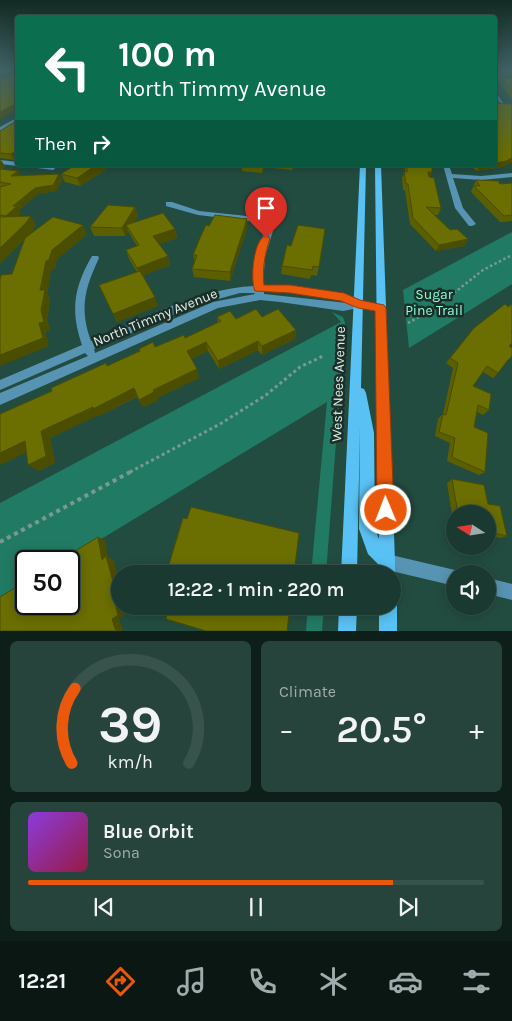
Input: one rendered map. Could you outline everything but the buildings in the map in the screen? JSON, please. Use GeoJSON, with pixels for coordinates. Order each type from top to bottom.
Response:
{"type":"FeatureCollection","features":[{"type":"Feature","properties":{"kind":"main road","name":"West Nees Avenue"},"geometry":{"type":"LineString","coordinates":[[349,565],[363,167]]}},
{"type":"Feature","properties":{"kind":"main road"},"geometry":{"type":"LineString","coordinates":[[378,167],[387,565]]}},
{"type":"Feature","properties":{"kind":"main road"},"geometry":{"type":"LineString","coordinates":[[356,374],[368,433],[367,529],[374,548],[385,565]]}},
{"type":"Feature","properties":{"kind":"main road"},"geometry":{"type":"LineString","coordinates":[[347,631],[348,615]]}},
{"type":"Feature","properties":{"kind":"main road"},"geometry":{"type":"LineString","coordinates":[[388,615],[388,631]]}},
{"type":"Feature","properties":{"kind":"street"},"geometry":{"type":"LineString","coordinates":[[0,129],[15,120]]}},
{"type":"Feature","properties":{"kind":"street"},"geometry":{"type":"LineString","coordinates":[[0,162],[15,164]]}},
{"type":"Feature","properties":{"kind":"street"},"geometry":{"type":"LineString","coordinates":[[447,167],[459,208],[472,224]]}},
{"type":"Feature","properties":{"kind":"street"},"geometry":{"type":"LineString","coordinates":[[449,176],[481,178],[512,175]]}},
{"type":"Feature","properties":{"kind":"street"},"geometry":{"type":"LineString","coordinates":[[169,204],[198,213],[272,220],[260,255],[258,271],[259,293]]}},
{"type":"Feature","properties":{"kind":"street"},"geometry":{"type":"LineString","coordinates":[[90,353],[78,306],[79,292],[95,258]]}},
{"type":"Feature","properties":{"kind":"street","name":"North Timmy Avenue"},"geometry":{"type":"LineString","coordinates":[[0,385],[202,310],[259,293],[343,307],[358,304],[380,308]]}},
{"type":"Feature","properties":{"kind":"street","name":"North Timmy Avenue"},"geometry":{"type":"LineString","coordinates":[[0,399],[90,353]]}},
{"type":"Feature","properties":{"kind":"street"},"geometry":{"type":"LineString","coordinates":[[401,570],[446,577]]}},
{"type":"Feature","properties":{"kind":"street"},"geometry":{"type":"LineString","coordinates":[[496,588],[512,592]]}},
{"type":"Feature","properties":{"kind":"path"},"geometry":{"type":"LineString","coordinates":[[408,323],[435,308],[484,270],[512,255]]}},
{"type":"Feature","properties":{"kind":"path"},"geometry":{"type":"LineString","coordinates":[[0,542],[220,424],[266,395],[295,371],[323,356]]}},
{"type":"Feature","properties":{"kind":"green space","name":"Sugar Pine Trail"},"geometry":{"type":"Polygon","coordinates":[[[512,232],[512,284],[409,348],[403,290],[512,232]]]}},
{"type":"Feature","properties":{"kind":"green space"},"geometry":{"type":"Polygon","coordinates":[[[332,312],[343,317],[345,323],[327,565],[312,565],[327,402],[80,552],[80,550],[15,550],[15,592],[0,601],[0,503],[341,322],[332,312]]]}},
{"type":"Feature","properties":{"kind":"green space"},"geometry":{"type":"Polygon","coordinates":[[[307,615],[323,615],[322,631],[306,631],[307,615]]]}},
{"type":"Feature","properties":{"kind":"route"},"geometry":{"type":"LineString","coordinates":[[266,238],[260,255],[258,271],[259,288],[290,289],[344,297],[358,304],[380,308],[386,510]]}}]}
